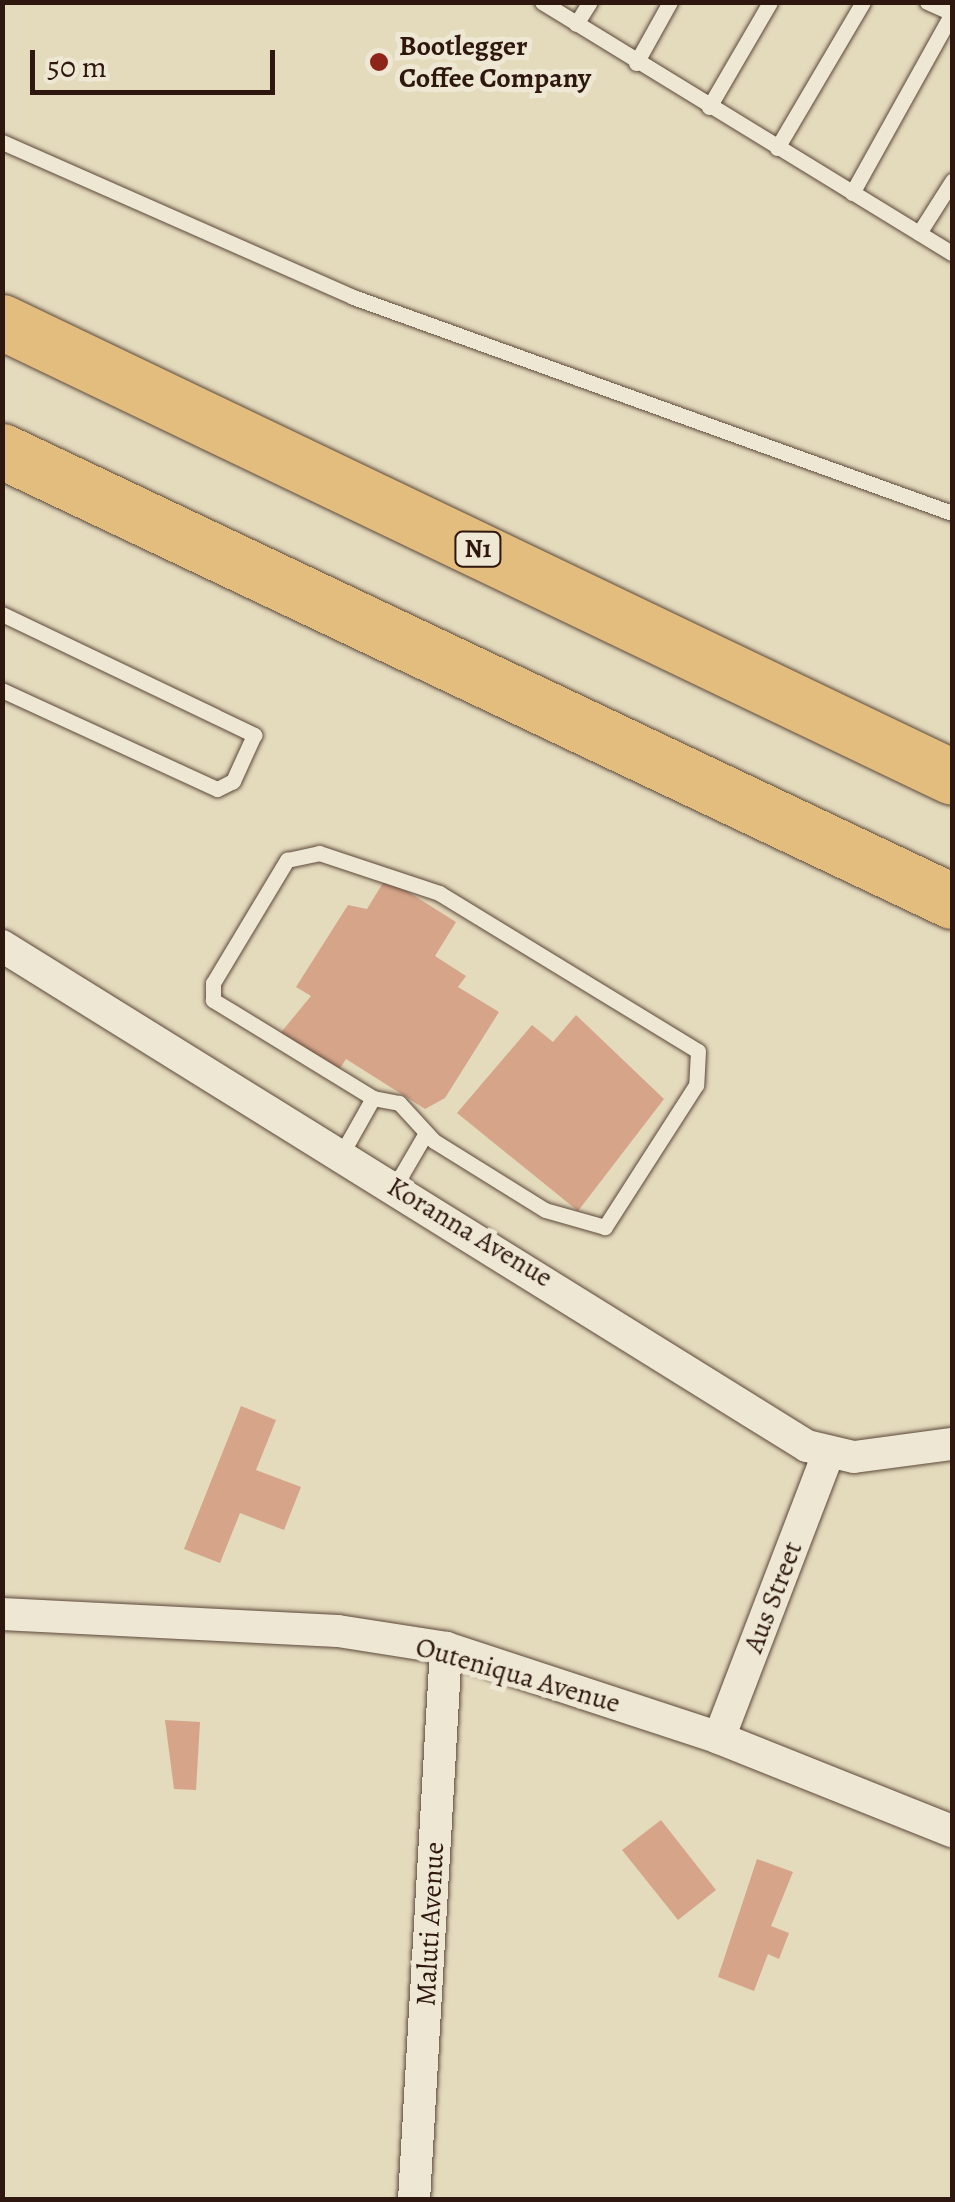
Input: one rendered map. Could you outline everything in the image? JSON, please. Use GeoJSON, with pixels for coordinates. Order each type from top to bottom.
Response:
{"type":"FeatureCollection","features":[{"type":"Feature","properties":{"kind":"highway","name":"N1"},"geometry":{"type":"LineString","coordinates":[[2,322],[952,777]]}},
{"type":"Feature","properties":{"kind":"highway"},"geometry":{"type":"LineString","coordinates":[[2,450],[952,901]]}},
{"type":"Feature","properties":{"kind":"highway"},"geometry":{"type":"LineString","coordinates":[[2,477],[271,578]]}},
{"type":"Feature","properties":{"kind":"street","name":"Koranna Avenue"},"geometry":{"type":"LineString","coordinates":[[2,946],[827,1456]]}},
{"type":"Feature","properties":{"kind":"street"},"geometry":{"type":"LineString","coordinates":[[827,1456],[952,1444]]}},
{"type":"Feature","properties":{"kind":"street","name":"Aus Street"},"geometry":{"type":"LineString","coordinates":[[719,1738],[827,1456]]}},
{"type":"Feature","properties":{"kind":"street","name":"Outeniqua Avenue"},"geometry":{"type":"LineString","coordinates":[[2,1614],[338,1632],[446,1648],[719,1738],[952,1831]]}},
{"type":"Feature","properties":{"kind":"street","name":"Maluti Avenue"},"geometry":{"type":"LineString","coordinates":[[414,2200],[446,1648]]}},
{"type":"Feature","properties":{"kind":"lane"},"geometry":{"type":"LineString","coordinates":[[576,24],[590,2]]}},
{"type":"Feature","properties":{"kind":"lane"},"geometry":{"type":"LineString","coordinates":[[636,63],[670,2]]}},
{"type":"Feature","properties":{"kind":"lane"},"geometry":{"type":"LineString","coordinates":[[710,107],[770,2]]}},
{"type":"Feature","properties":{"kind":"lane"},"geometry":{"type":"LineString","coordinates":[[777,148],[863,2]]}},
{"type":"Feature","properties":{"kind":"lane"},"geometry":{"type":"LineString","coordinates":[[852,193],[952,13],[926,2]]}},
{"type":"Feature","properties":{"kind":"lane"},"geometry":{"type":"LineString","coordinates":[[550,5],[636,63],[952,253]]}},
{"type":"Feature","properties":{"kind":"lane"},"geometry":{"type":"LineString","coordinates":[[2,142],[353,297],[952,514]]}},
{"type":"Feature","properties":{"kind":"lane"},"geometry":{"type":"LineString","coordinates":[[918,233],[952,181]]}},
{"type":"Feature","properties":{"kind":"lane"},"geometry":{"type":"LineString","coordinates":[[2,614],[254,735],[233,780],[218,790],[2,690]]}},
{"type":"Feature","properties":{"kind":"lane"},"geometry":{"type":"LineString","coordinates":[[293,854],[367,863],[439,892],[661,1022],[703,1062],[605,1227],[546,1210],[426,1133],[399,1103],[374,1098],[233,1018],[210,992],[293,854]]}},
{"type":"Feature","properties":{"kind":"lane"},"geometry":{"type":"LineString","coordinates":[[342,1154],[374,1098]]}},
{"type":"Feature","properties":{"kind":"lane"},"geometry":{"type":"LineString","coordinates":[[394,1186],[426,1133]]}},
{"type":"Feature","properties":{"kind":"building"},"geometry":{"type":"Polygon","coordinates":[[[386,878],[456,922],[435,956],[466,976],[458,987],[499,1012],[445,1098],[425,1109],[346,1059],[337,1073],[278,1036],[311,996],[296,987],[348,905],[367,909],[386,878]]]}},
{"type":"Feature","properties":{"kind":"building"},"geometry":{"type":"Polygon","coordinates":[[[576,1015],[664,1099],[578,1211],[457,1113],[532,1025],[553,1042],[576,1015]]]}},
{"type":"Feature","properties":{"kind":"building"},"geometry":{"type":"Polygon","coordinates":[[[241,1406],[276,1420],[256,1470],[301,1487],[284,1530],[240,1513],[220,1563],[184,1549],[241,1406]]]}},
{"type":"Feature","properties":{"kind":"building"},"geometry":{"type":"Polygon","coordinates":[[[165,1720],[200,1722],[196,1790],[174,1789],[165,1720]]]}},
{"type":"Feature","properties":{"kind":"building"},"geometry":{"type":"Polygon","coordinates":[[[661,1820],[716,1890],[678,1920],[622,1850],[661,1820]]]}},
{"type":"Feature","properties":{"kind":"building"},"geometry":{"type":"Polygon","coordinates":[[[757,1859],[793,1872],[771,1926],[789,1933],[779,1959],[768,1954],[754,1991],[718,1977],[757,1859]]]}},
{"type":"Feature","properties":{"kind":"place","name":"Bootlegger Coffee Company"},"geometry":{"type":"Point","coordinates":[379,62]}}]}
